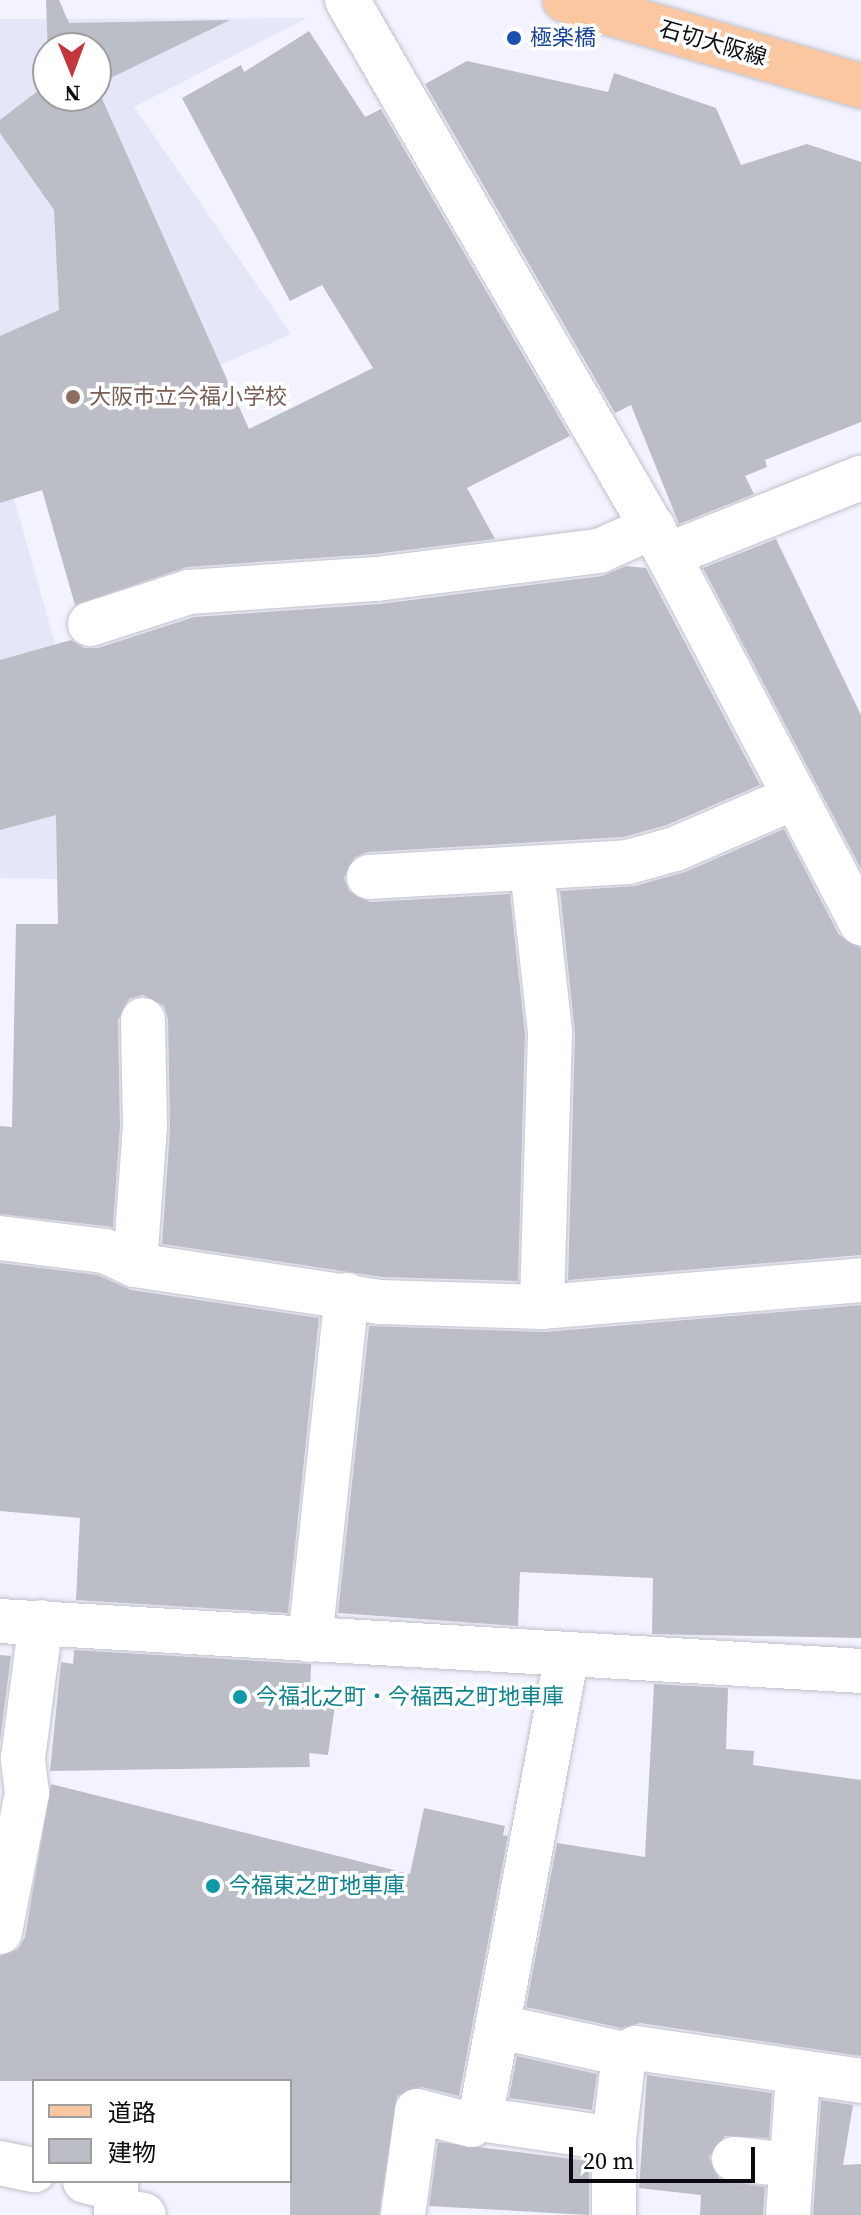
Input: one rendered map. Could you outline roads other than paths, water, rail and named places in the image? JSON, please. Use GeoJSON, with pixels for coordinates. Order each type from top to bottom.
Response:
{"type":"FeatureCollection","features":[{"type":"Feature","properties":{"kind":"main road","name":"石切大阪線"},"geometry":{"type":"LineString","coordinates":[[565,0],[861,86]]}},
{"type":"Feature","properties":{"kind":"street"},"geometry":{"type":"LineString","coordinates":[[347,0],[660,541],[861,923]]}},
{"type":"Feature","properties":{"kind":"street"},"geometry":{"type":"LineString","coordinates":[[90,624],[189,592],[377,579],[660,541],[861,478]]}},
{"type":"Feature","properties":{"kind":"street"},"geometry":{"type":"LineString","coordinates":[[369,877],[628,862],[675,849],[795,797]]}},
{"type":"Feature","properties":{"kind":"street"},"geometry":{"type":"LineString","coordinates":[[532,869],[550,1033],[542,1307]]}},
{"type":"Feature","properties":{"kind":"street"},"geometry":{"type":"LineString","coordinates":[[135,1265],[145,1127],[143,1020]]}},
{"type":"Feature","properties":{"kind":"street"},"geometry":{"type":"LineString","coordinates":[[0,1238],[105,1251],[135,1265],[380,1302],[542,1307],[861,1280]]}},
{"type":"Feature","properties":{"kind":"street"},"geometry":{"type":"LineString","coordinates":[[310,1640],[347,1295]]}},
{"type":"Feature","properties":{"kind":"street"},"geometry":{"type":"LineString","coordinates":[[0,1932],[27,1793],[23,1758],[20,1621],[861,1671]]}},
{"type":"Feature","properties":{"kind":"street"},"geometry":{"type":"LineString","coordinates":[[480,2119],[500,2027],[567,1654]]}},
{"type":"Feature","properties":{"kind":"street"},"geometry":{"type":"LineString","coordinates":[[500,2027],[624,2054],[636,2048],[798,2076],[861,2081]]}},
{"type":"Feature","properties":{"kind":"street"},"geometry":{"type":"LineString","coordinates":[[614,2215],[614,2139],[624,2054]]}},
{"type":"Feature","properties":{"kind":"street"},"geometry":{"type":"LineString","coordinates":[[788,2215],[798,2076]]}},
{"type":"Feature","properties":{"kind":"street"},"geometry":{"type":"LineString","coordinates":[[403,2215],[417,2111],[471,2125],[480,2119],[614,2139]]}},
{"type":"Feature","properties":{"kind":"street"},"geometry":{"type":"LineString","coordinates":[[734,2159],[791,2165]]}},
{"type":"Feature","properties":{"kind":"street"},"geometry":{"type":"LineString","coordinates":[[0,2163],[32,2170]]}},
{"type":"Feature","properties":{"kind":"street"},"geometry":{"type":"LineString","coordinates":[[94,2183],[116,2188],[116,2210],[144,2215]]}},
{"type":"Feature","properties":{"kind":"place","name":"極楽橋"},"geometry":{"type":"Point","coordinates":[514,38]}},
{"type":"Feature","properties":{"kind":"place","name":"大阪市立今福小学校"},"geometry":{"type":"Point","coordinates":[73,397]}},
{"type":"Feature","properties":{"kind":"place","name":"今福北之町・今福西之町地車庫"},"geometry":{"type":"Point","coordinates":[240,1697]}},
{"type":"Feature","properties":{"kind":"place","name":"今福東之町地車庫"},"geometry":{"type":"Point","coordinates":[213,1886]}}]}
